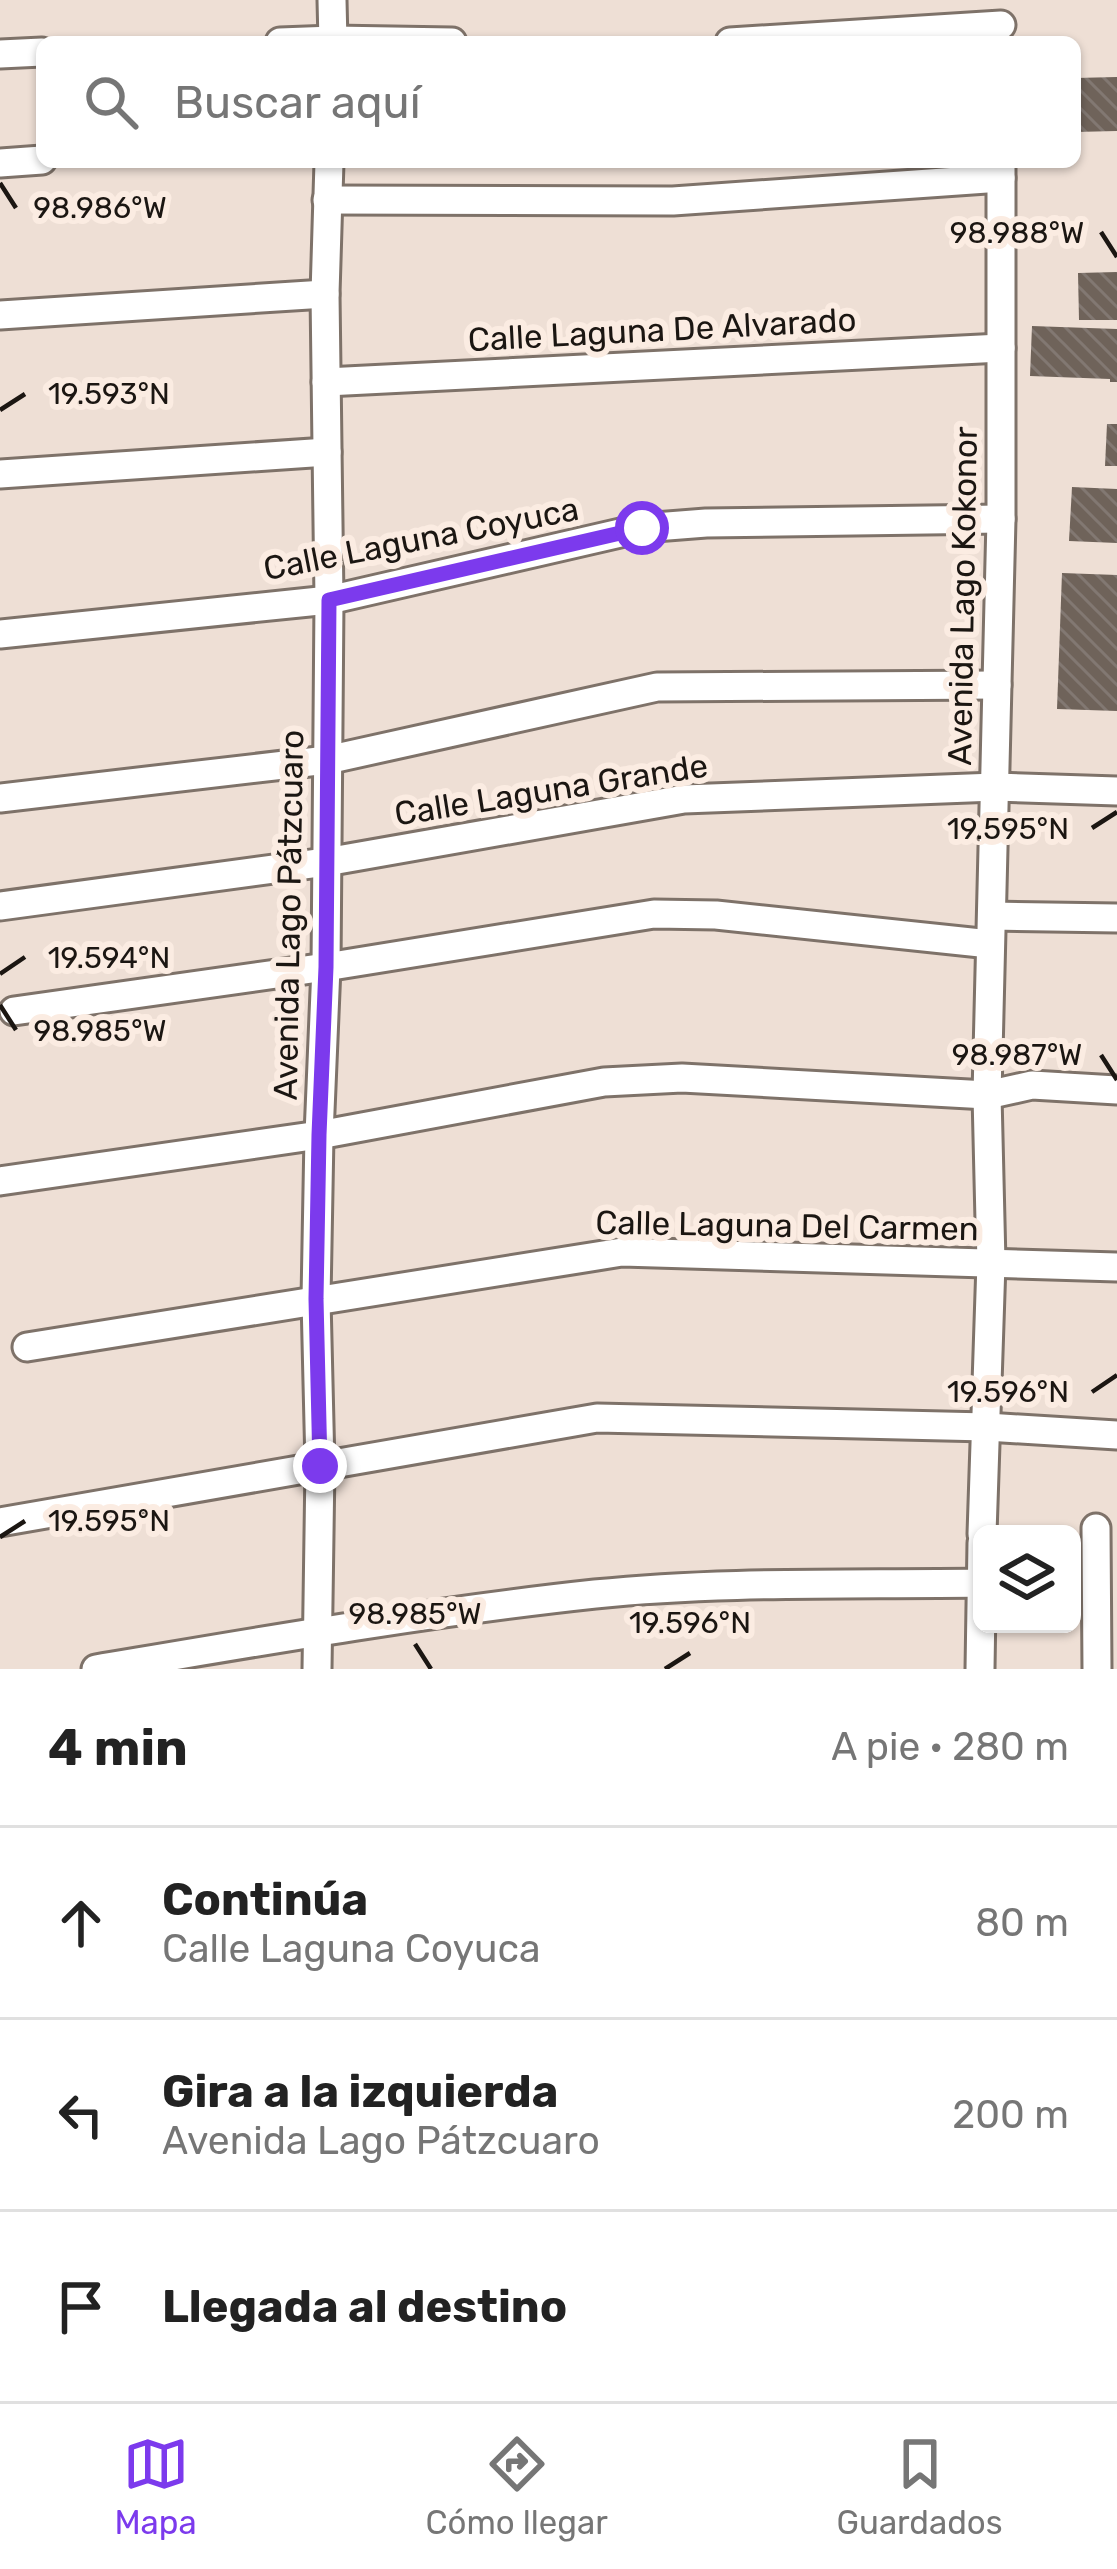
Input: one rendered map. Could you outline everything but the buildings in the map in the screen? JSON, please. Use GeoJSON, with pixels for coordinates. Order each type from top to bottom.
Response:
{"type":"FeatureCollection","features":[{"type":"Feature","properties":{"kind":"street"},"geometry":{"type":"LineString","coordinates":[[332,0],[333,36]]}},
{"type":"Feature","properties":{"kind":"street"},"geometry":{"type":"LineString","coordinates":[[811,36],[1001,22]]}},
{"type":"Feature","properties":{"kind":"street"},"geometry":{"type":"LineString","coordinates":[[0,54],[36,52]]}},
{"type":"Feature","properties":{"kind":"street"},"geometry":{"type":"LineString","coordinates":[[0,163],[36,160]]}},
{"type":"Feature","properties":{"kind":"street","name":"Avenida Lago Pátzcuaro"},"geometry":{"type":"LineString","coordinates":[[317,1669],[316,1299],[326,967],[329,168]]}},
{"type":"Feature","properties":{"kind":"street"},"geometry":{"type":"LineString","coordinates":[[327,200],[673,201],[1000,170]]}},
{"type":"Feature","properties":{"kind":"street","name":"Avenida Lago Kokonor"},"geometry":{"type":"LineString","coordinates":[[982,1525],[991,1263],[987,1095],[1001,519],[1000,170]]}},
{"type":"Feature","properties":{"kind":"street"},"geometry":{"type":"LineString","coordinates":[[0,315],[325,294]]}},
{"type":"Feature","properties":{"kind":"street","name":"Calle Laguna De Alvarado"},"geometry":{"type":"LineString","coordinates":[[326,382],[1000,348]]}},
{"type":"Feature","properties":{"kind":"street"},"geometry":{"type":"LineString","coordinates":[[0,474],[327,452]]}},
{"type":"Feature","properties":{"kind":"street","name":"Calle Laguna Coyuca"},"geometry":{"type":"LineString","coordinates":[[0,634],[329,600],[642,528],[1001,519]]}},
{"type":"Feature","properties":{"kind":"street"},"geometry":{"type":"LineString","coordinates":[[0,798],[327,760],[657,687],[997,685]]}},
{"type":"Feature","properties":{"kind":"street","name":"Calle Laguna Grande"},"geometry":{"type":"LineString","coordinates":[[0,906],[326,862],[684,799],[995,787],[1117,791]]}},
{"type":"Feature","properties":{"kind":"street"},"geometry":{"type":"LineString","coordinates":[[14,1011],[654,914],[716,914],[990,944]]}},
{"type":"Feature","properties":{"kind":"street"},"geometry":{"type":"LineString","coordinates":[[992,916],[1117,918]]}},
{"type":"Feature","properties":{"kind":"street"},"geometry":{"type":"LineString","coordinates":[[0,1180],[319,1135],[604,1082],[682,1078],[987,1095],[1032,1085],[1117,1090]]}},
{"type":"Feature","properties":{"kind":"street","name":"Calle Laguna Del Carmen"},"geometry":{"type":"LineString","coordinates":[[27,1347],[622,1252],[1117,1267]]}},
{"type":"Feature","properties":{"kind":"street"},"geometry":{"type":"LineString","coordinates":[[0,1522],[597,1418],[987,1427],[1117,1435]]}},
{"type":"Feature","properties":{"kind":"street"},"geometry":{"type":"LineString","coordinates":[[1096,1528],[1097,1669]]}},
{"type":"Feature","properties":{"kind":"street"},"geometry":{"type":"LineString","coordinates":[[96,1669],[318,1631],[595,1594],[668,1588],[973,1582]]}},
{"type":"Feature","properties":{"kind":"street"},"geometry":{"type":"LineString","coordinates":[[980,1633],[980,1669]]}},
{"type":"Feature","properties":{"kind":"route"},"geometry":{"type":"LineString","coordinates":[[320,1466],[316,1299],[326,967],[329,600],[642,528]]}}]}
